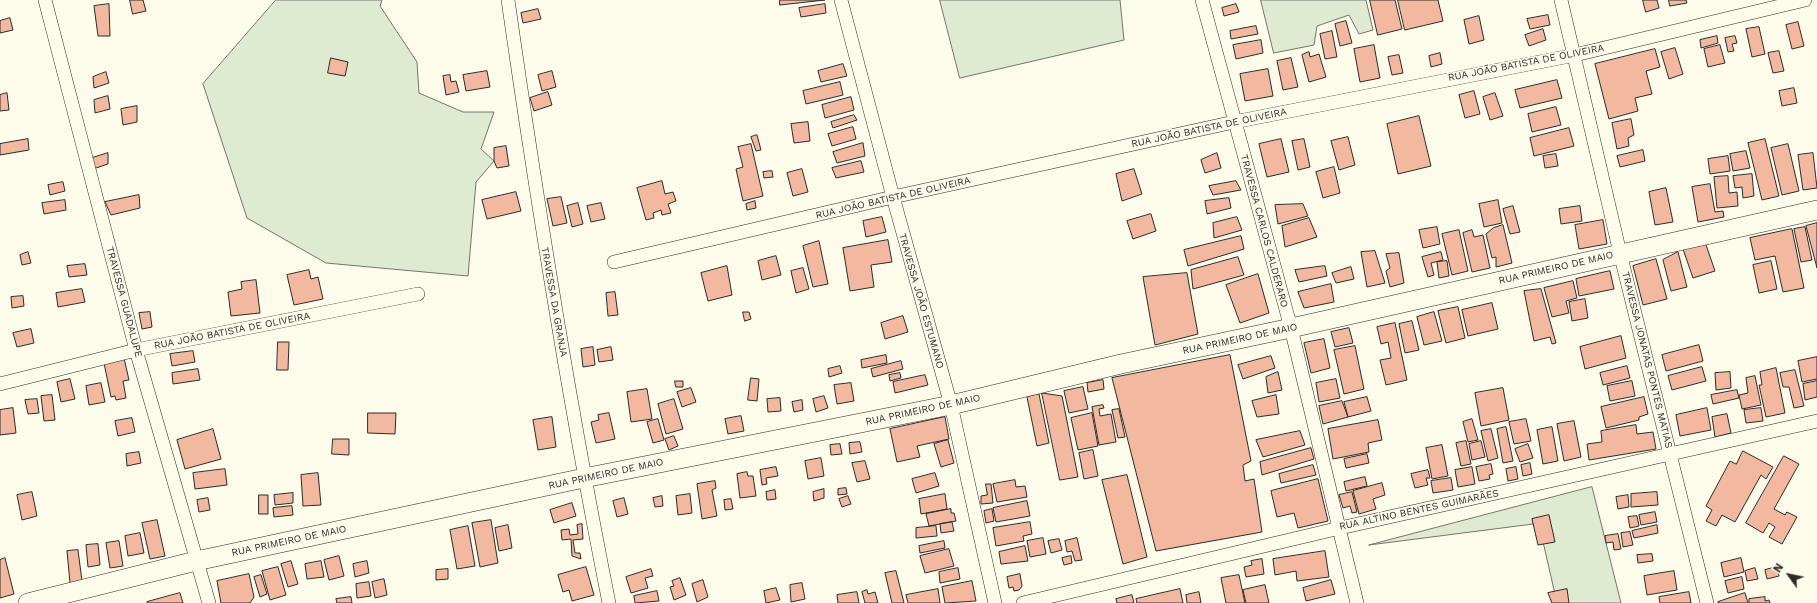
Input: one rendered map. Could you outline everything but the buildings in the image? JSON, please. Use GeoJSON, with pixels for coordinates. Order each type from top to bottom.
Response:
{"type":"FeatureCollection","features":[{"type":"Feature","properties":{"kind":"street","name":"TRAVESSA GUADALUPE"},"geometry":{"type":"LineString","coordinates":[[45,0],[136,350],[209,603]]}},
{"type":"Feature","properties":{"kind":"street","name":"TRAVESSA DA GRANJA"},"geometry":{"type":"LineString","coordinates":[[508,0],[534,179],[584,478],[609,603]]}},
{"type":"Feature","properties":{"kind":"street","name":"TRAVESSA JOÃO ESTUMANO"},"geometry":{"type":"LineString","coordinates":[[841,0],[893,198],[950,405],[995,603]]}},
{"type":"Feature","properties":{"kind":"street","name":"TRAVESSA CARLOS CALDERARO"},"geometry":{"type":"LineString","coordinates":[[1202,0],[1291,328],[1357,603]]}},
{"type":"Feature","properties":{"kind":"street","name":"TRAVESSA JONATAS PONTES MATIAS"},"geometry":{"type":"LineString","coordinates":[[1561,0],[1575,54],[1620,253],[1707,603]]}},
{"type":"Feature","properties":{"kind":"street","name":"RUA JOÃO BATISTA DE OLIVEIRA"},"geometry":{"type":"LineString","coordinates":[[614,262],[1234,122],[1575,54],[1805,0]]}},
{"type":"Feature","properties":{"kind":"street","name":"RUA PRIMEIRO DE MAIO"},"geometry":{"type":"LineString","coordinates":[[28,603],[196,561],[584,478],[950,405],[1121,364],[1291,328],[1817,210]]}},
{"type":"Feature","properties":{"kind":"street","name":"RUA JOÃO BATISTA DE OLIVEIRA"},"geometry":{"type":"LineString","coordinates":[[0,384],[136,350],[418,294]]}},
{"type":"Feature","properties":{"kind":"street","name":"RUA ALTÍNO BENTES GUIMARÃES"},"geometry":{"type":"LineString","coordinates":[[1023,603],[1340,528],[1671,455],[1817,421]]}},
{"type":"Feature","properties":{"kind":"green space"},"geometry":{"type":"Polygon","coordinates":[[[276,0],[382,0],[380,6],[417,62],[419,93],[463,112],[494,112],[481,149],[494,161],[476,182],[468,276],[326,263],[247,218],[203,84],[276,0]]]}},
{"type":"Feature","properties":{"kind":"green space"},"geometry":{"type":"Polygon","coordinates":[[[940,0],[1120,0],[1124,40],[960,78],[940,0]]]}},
{"type":"Feature","properties":{"kind":"green space"},"geometry":{"type":"Polygon","coordinates":[[[1261,0],[1366,0],[1373,30],[1359,34],[1349,15],[1317,26],[1314,45],[1274,53],[1261,0]]]}},
{"type":"Feature","properties":{"kind":"green space"},"geometry":{"type":"Polygon","coordinates":[[[1592,487],[1621,603],[1557,603],[1544,546],[1533,524],[1369,545],[1592,487]]]}}]}
